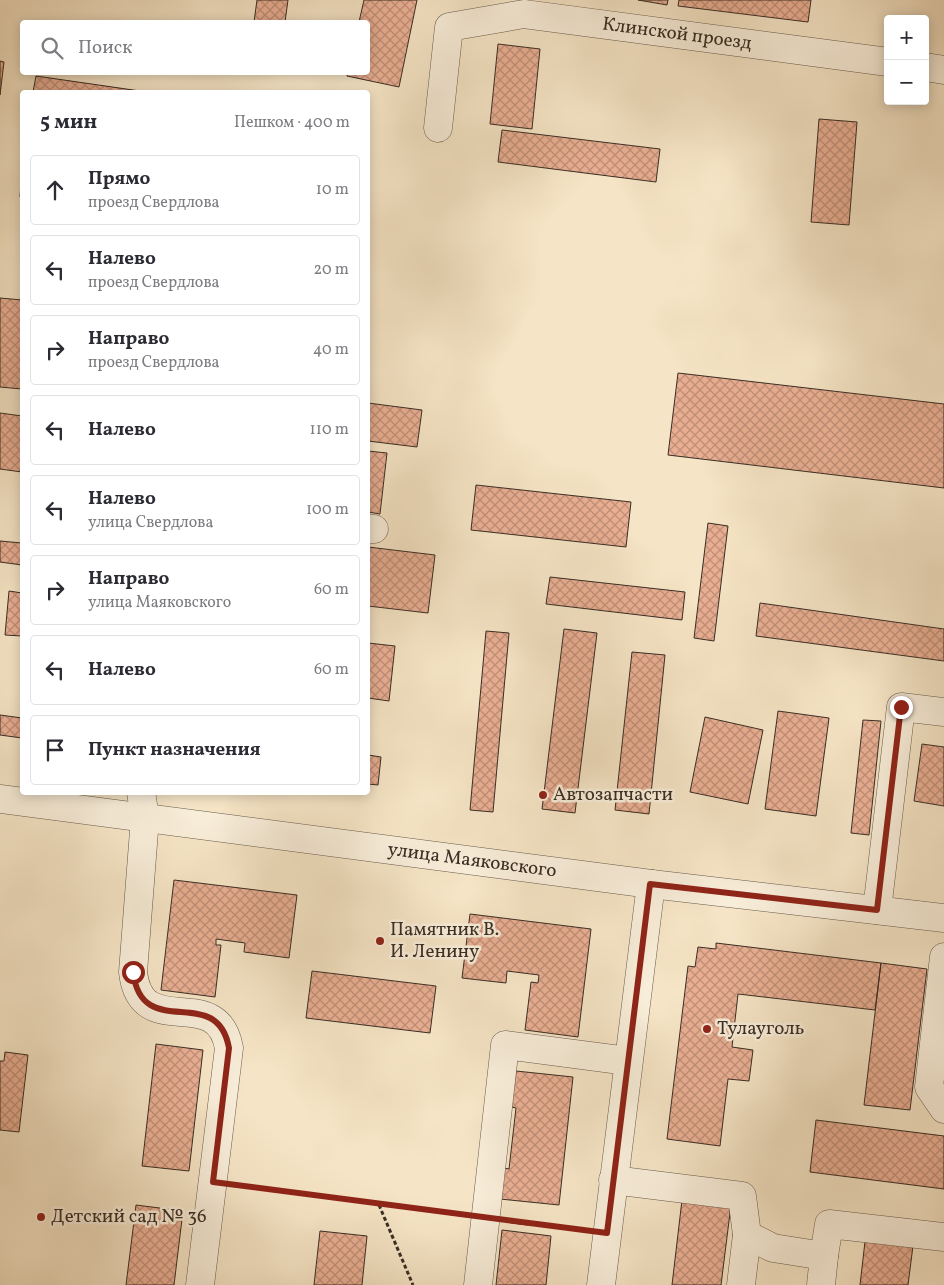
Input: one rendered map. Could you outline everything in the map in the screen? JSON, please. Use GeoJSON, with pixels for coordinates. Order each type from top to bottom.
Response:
{"type":"FeatureCollection","features":[{"type":"Feature","properties":{"kind":"street","name":"Клинской проезд"},"geometry":{"type":"LineString","coordinates":[[438,128],[449,27],[524,14],[884,61]]}},
{"type":"Feature","properties":{"kind":"street"},"geometry":{"type":"LineString","coordinates":[[929,68],[944,70]]}},
{"type":"Feature","properties":{"kind":"street"},"geometry":{"type":"LineString","coordinates":[[877,910],[901,707],[944,712]]}},
{"type":"Feature","properties":{"kind":"street","name":"улица Маяковского"},"geometry":{"type":"LineString","coordinates":[[0,798],[143,805],[650,884],[944,918]]}},
{"type":"Feature","properties":{"kind":"street"},"geometry":{"type":"LineString","coordinates":[[143,805],[133,972],[135,988],[142,1000],[155,1009],[209,1016],[226,1034],[229,1048],[200,1285]]}},
{"type":"Feature","properties":{"kind":"street"},"geometry":{"type":"LineString","coordinates":[[601,1285],[650,884]]}},
{"type":"Feature","properties":{"kind":"street"},"geometry":{"type":"LineString","coordinates":[[944,957],[939,1037],[929,1087],[944,1109]]}},
{"type":"Feature","properties":{"kind":"street"},"geometry":{"type":"LineString","coordinates":[[478,1285],[506,1045],[628,1061]]}},
{"type":"Feature","properties":{"kind":"street"},"geometry":{"type":"LineString","coordinates":[[613,1180],[742,1196],[747,1235],[741,1285]]}},
{"type":"Feature","properties":{"kind":"street"},"geometry":{"type":"LineString","coordinates":[[821,1285],[829,1224],[944,1237]]}},
{"type":"Feature","properties":{"kind":"street"},"geometry":{"type":"LineString","coordinates":[[747,1235],[773,1248],[824,1256]]}},
{"type":"Feature","properties":{"kind":"path"},"geometry":{"type":"LineString","coordinates":[[213,1182],[486,1219],[607,1233]]}},
{"type":"Feature","properties":{"kind":"path"},"geometry":{"type":"LineString","coordinates":[[379,1204],[413,1285]]}},
{"type":"Feature","properties":{"kind":"building"},"geometry":{"type":"Polygon","coordinates":[[[257,0],[288,0],[285,20],[254,20],[257,0]]]}},
{"type":"Feature","properties":{"kind":"building"},"geometry":{"type":"Polygon","coordinates":[[[364,0],[417,0],[399,87],[347,76],[370,75],[370,20],[359,20],[364,0]]]}},
{"type":"Feature","properties":{"kind":"building"},"geometry":{"type":"Polygon","coordinates":[[[638,0],[668,0],[667,5],[638,0]]]}},
{"type":"Feature","properties":{"kind":"building"},"geometry":{"type":"Polygon","coordinates":[[[679,0],[811,0],[808,22],[678,6],[679,0]]]}},
{"type":"Feature","properties":{"kind":"building"},"geometry":{"type":"Polygon","coordinates":[[[498,44],[540,49],[532,129],[490,124],[498,44]]]}},
{"type":"Feature","properties":{"kind":"building"},"geometry":{"type":"Polygon","coordinates":[[[0,61],[4,62],[0,95],[0,61]]]}},
{"type":"Feature","properties":{"kind":"building"},"geometry":{"type":"Polygon","coordinates":[[[36,76],[133,90],[33,90],[36,76]]]}},
{"type":"Feature","properties":{"kind":"building"},"geometry":{"type":"Polygon","coordinates":[[[819,119],[857,122],[849,225],[811,222],[819,119]]]}},
{"type":"Feature","properties":{"kind":"building"},"geometry":{"type":"Polygon","coordinates":[[[502,130],[660,149],[656,182],[498,162],[502,130]]]}},
{"type":"Feature","properties":{"kind":"building"},"geometry":{"type":"Polygon","coordinates":[[[0,298],[20,300],[20,389],[0,387],[0,298]]]}},
{"type":"Feature","properties":{"kind":"building"},"geometry":{"type":"Polygon","coordinates":[[[678,373],[944,404],[944,488],[668,455],[678,373]]]}},
{"type":"Feature","properties":{"kind":"building"},"geometry":{"type":"Polygon","coordinates":[[[370,403],[422,410],[417,447],[370,441],[370,403]]]}},
{"type":"Feature","properties":{"kind":"building"},"geometry":{"type":"Polygon","coordinates":[[[0,413],[20,416],[20,472],[0,469],[0,413]]]}},
{"type":"Feature","properties":{"kind":"building"},"geometry":{"type":"Polygon","coordinates":[[[370,451],[387,453],[380,514],[370,512],[370,451]]]}},
{"type":"Feature","properties":{"kind":"building"},"geometry":{"type":"Polygon","coordinates":[[[476,485],[631,502],[626,547],[471,530],[476,485]]]}},
{"type":"Feature","properties":{"kind":"building"},"geometry":{"type":"Polygon","coordinates":[[[708,523],[728,526],[714,641],[694,638],[708,523]]]}},
{"type":"Feature","properties":{"kind":"building"},"geometry":{"type":"Polygon","coordinates":[[[0,541],[20,543],[20,565],[0,562],[0,541]]]}},
{"type":"Feature","properties":{"kind":"building"},"geometry":{"type":"Polygon","coordinates":[[[370,547],[435,555],[428,613],[370,606],[370,547]]]}},
{"type":"Feature","properties":{"kind":"building"},"geometry":{"type":"Polygon","coordinates":[[[550,577],[685,592],[682,620],[546,604],[550,577]]]}},
{"type":"Feature","properties":{"kind":"building"},"geometry":{"type":"Polygon","coordinates":[[[9,591],[20,593],[20,636],[5,635],[9,591]]]}},
{"type":"Feature","properties":{"kind":"building"},"geometry":{"type":"Polygon","coordinates":[[[760,603],[944,629],[944,661],[756,636],[760,603]]]}},
{"type":"Feature","properties":{"kind":"building"},"geometry":{"type":"Polygon","coordinates":[[[564,629],[597,633],[575,813],[542,809],[564,629]]]}},
{"type":"Feature","properties":{"kind":"building"},"geometry":{"type":"Polygon","coordinates":[[[486,631],[509,633],[493,812],[470,810],[486,631]]]}},
{"type":"Feature","properties":{"kind":"building"},"geometry":{"type":"Polygon","coordinates":[[[370,643],[395,646],[389,701],[370,698],[370,643]]]}},
{"type":"Feature","properties":{"kind":"building"},"geometry":{"type":"Polygon","coordinates":[[[632,652],[665,655],[649,814],[615,810],[632,652]]]}},
{"type":"Feature","properties":{"kind":"building"},"geometry":{"type":"Polygon","coordinates":[[[778,711],[829,718],[816,816],[765,809],[778,711]]]}},
{"type":"Feature","properties":{"kind":"building"},"geometry":{"type":"Polygon","coordinates":[[[0,715],[20,718],[20,738],[0,735],[0,715]]]}},
{"type":"Feature","properties":{"kind":"building"},"geometry":{"type":"Polygon","coordinates":[[[705,717],[763,730],[748,804],[690,792],[705,717]]]}},
{"type":"Feature","properties":{"kind":"building"},"geometry":{"type":"Polygon","coordinates":[[[863,720],[881,721],[869,835],[851,833],[863,720]]]}},
{"type":"Feature","properties":{"kind":"building"},"geometry":{"type":"Polygon","coordinates":[[[922,744],[944,747],[944,806],[914,801],[922,744]]]}},
{"type":"Feature","properties":{"kind":"building"},"geometry":{"type":"Polygon","coordinates":[[[370,755],[381,757],[378,785],[370,784],[370,755]]]}},
{"type":"Feature","properties":{"kind":"building"},"geometry":{"type":"Polygon","coordinates":[[[174,880],[297,895],[289,958],[244,952],[245,943],[216,939],[216,945],[221,945],[215,997],[161,990],[174,880]]]}},
{"type":"Feature","properties":{"kind":"building"},"geometry":{"type":"Polygon","coordinates":[[[470,914],[591,929],[578,1037],[525,1030],[531,982],[538,983],[539,975],[507,971],[506,983],[462,978],[470,914]]]}},
{"type":"Feature","properties":{"kind":"building","name":"Тулауголь"},"geometry":{"type":"Polygon","coordinates":[[[716,943],[881,963],[875,1010],[738,994],[732,1047],[753,1050],[749,1081],[728,1079],[720,1146],[667,1139],[688,966],[695,967],[698,947],[716,949],[716,943]]]}},
{"type":"Feature","properties":{"kind":"building"},"geometry":{"type":"Polygon","coordinates":[[[881,963],[927,969],[910,1110],[864,1105],[881,963]]]}},
{"type":"Feature","properties":{"kind":"building"},"geometry":{"type":"Polygon","coordinates":[[[312,971],[436,986],[430,1033],[306,1018],[312,971]]]}},
{"type":"Feature","properties":{"kind":"building"},"geometry":{"type":"Polygon","coordinates":[[[156,1044],[203,1050],[189,1171],[142,1166],[156,1044]]]}},
{"type":"Feature","properties":{"kind":"building"},"geometry":{"type":"Polygon","coordinates":[[[5,1052],[28,1055],[19,1132],[0,1130],[0,1061],[4,1061],[5,1052]]]}},
{"type":"Feature","properties":{"kind":"building"},"geometry":{"type":"Polygon","coordinates":[[[516,1071],[573,1077],[559,1205],[500,1199],[504,1168],[509,1169],[516,1108],[511,1107],[516,1071]]]}},
{"type":"Feature","properties":{"kind":"building"},"geometry":{"type":"Polygon","coordinates":[[[816,1120],[944,1136],[944,1189],[810,1172],[816,1120]]]}},
{"type":"Feature","properties":{"kind":"building"},"geometry":{"type":"Polygon","coordinates":[[[682,1200],[731,1205],[721,1285],[672,1285],[682,1200]]]}},
{"type":"Feature","properties":{"kind":"building"},"geometry":{"type":"Polygon","coordinates":[[[136,1205],[183,1211],[174,1285],[126,1285],[136,1205]]]}},
{"type":"Feature","properties":{"kind":"building"},"geometry":{"type":"Polygon","coordinates":[[[502,1230],[551,1236],[546,1285],[496,1285],[502,1230]]]}},
{"type":"Feature","properties":{"kind":"building"},"geometry":{"type":"Polygon","coordinates":[[[320,1231],[367,1236],[362,1285],[314,1285],[320,1231]]]}},
{"type":"Feature","properties":{"kind":"building"},"geometry":{"type":"Polygon","coordinates":[[[866,1233],[914,1238],[908,1285],[860,1285],[866,1233]]]}},
{"type":"Feature","properties":{"kind":"place","name":"Автозапчасти"},"geometry":{"type":"Point","coordinates":[543,795]}},
{"type":"Feature","properties":{"kind":"place","name":"Памятник В. И. Ленину"},"geometry":{"type":"Point","coordinates":[380,941]}},
{"type":"Feature","properties":{"kind":"place","name":"Тулауголь"},"geometry":{"type":"Point","coordinates":[707,1029]}},
{"type":"Feature","properties":{"kind":"place","name":"Детский сад № 36"},"geometry":{"type":"Point","coordinates":[41,1217]}},
{"type":"Feature","properties":{"kind":"route"},"geometry":{"type":"LineString","coordinates":[[133,972],[135,988],[142,1000],[155,1009],[209,1016],[218,1023],[226,1034],[229,1048],[213,1182],[486,1219],[607,1233],[650,884],[877,910],[901,707]]}}]}
